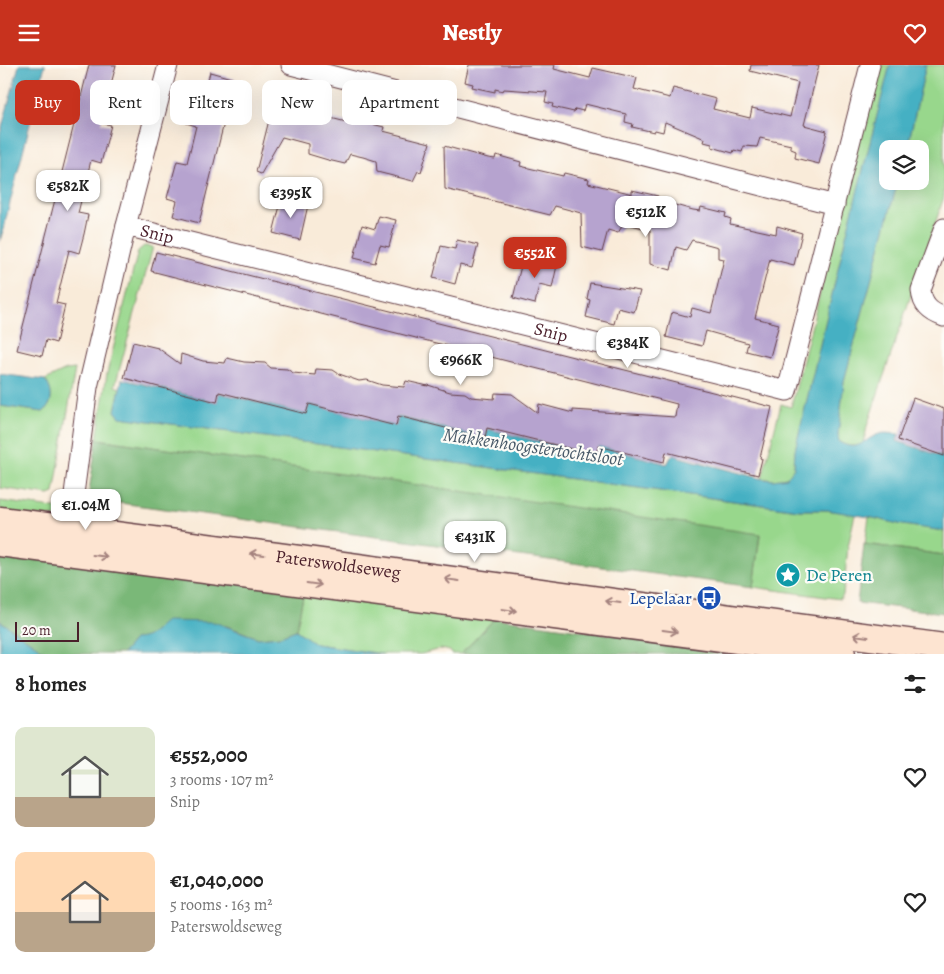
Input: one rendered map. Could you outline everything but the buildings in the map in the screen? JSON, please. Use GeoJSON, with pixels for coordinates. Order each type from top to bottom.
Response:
{"type":"FeatureCollection","features":[{"type":"Feature","properties":{"kind":"main road","name":"Paterswoldseweg"},"geometry":{"type":"LineString","coordinates":[[0,520],[68,540],[842,654]]}},
{"type":"Feature","properties":{"kind":"main road","name":"Paterswoldseweg"},"geometry":{"type":"LineString","coordinates":[[0,543],[68,540],[944,647]]}},
{"type":"Feature","properties":{"kind":"street","name":"Snip"},"geometry":{"type":"LineString","coordinates":[[68,540],[88,387],[126,225],[168,65]]}},
{"type":"Feature","properties":{"kind":"street"},"geometry":{"type":"LineString","coordinates":[[291,65],[834,205]]}},
{"type":"Feature","properties":{"kind":"street","name":"Snip"},"geometry":{"type":"LineString","coordinates":[[126,225],[787,391],[870,65]]}},
{"type":"Feature","properties":{"kind":"street"},"geometry":{"type":"LineString","coordinates":[[944,228],[921,290],[922,300],[927,307],[944,317]]}},
{"type":"Feature","properties":{"kind":"green space"},"geometry":{"type":"Polygon","coordinates":[[[878,65],[890,65],[845,240],[795,450],[794,468],[787,478],[773,480],[762,478],[781,404],[791,407],[878,65]]]}},
{"type":"Feature","properties":{"kind":"green space"},"geometry":{"type":"Polygon","coordinates":[[[926,65],[944,65],[944,197],[867,426],[864,443],[848,446],[839,442],[838,435],[844,381],[896,190],[929,190],[929,140],[909,140],[926,65]]]}},
{"type":"Feature","properties":{"kind":"green space"},"geometry":{"type":"Polygon","coordinates":[[[144,246],[153,247],[115,386],[120,388],[115,411],[120,417],[799,510],[826,510],[855,514],[848,547],[843,595],[840,599],[753,587],[760,535],[97,439],[107,373],[138,251],[144,246]]]}},
{"type":"Feature","properties":{"kind":"green space"},"geometry":{"type":"Polygon","coordinates":[[[75,369],[54,493],[49,495],[0,488],[0,406],[43,412],[51,401],[50,388],[45,380],[66,370],[75,369]]]}},
{"type":"Feature","properties":{"kind":"green space"},"geometry":{"type":"Polygon","coordinates":[[[97,439],[760,534],[753,587],[97,500],[89,491],[97,439]]]}},
{"type":"Feature","properties":{"kind":"green space"},"geometry":{"type":"Polygon","coordinates":[[[0,501],[61,509],[58,517],[0,514],[0,501]]]}},
{"type":"Feature","properties":{"kind":"green space"},"geometry":{"type":"Polygon","coordinates":[[[869,517],[903,525],[944,531],[944,555],[865,544],[869,517]]]}},
{"type":"Feature","properties":{"kind":"green space"},"geometry":{"type":"Polygon","coordinates":[[[864,544],[944,555],[944,613],[857,603],[864,544]]]}},
{"type":"Feature","properties":{"kind":"green space"},"geometry":{"type":"Polygon","coordinates":[[[0,552],[304,592],[296,630],[280,636],[258,638],[227,626],[159,627],[148,636],[135,639],[122,654],[48,654],[0,621],[0,552]]]}},
{"type":"Feature","properties":{"kind":"green space"},"geometry":{"type":"Polygon","coordinates":[[[304,592],[495,618],[461,654],[452,654],[450,651],[441,649],[421,654],[382,654],[316,644],[296,630],[304,592]]]}},
{"type":"Feature","properties":{"kind":"green space"},"geometry":{"type":"Polygon","coordinates":[[[495,618],[748,654],[461,654],[495,618]]]}},
{"type":"Feature","properties":{"kind":"water"},"geometry":{"type":"Polygon","coordinates":[[[19,65],[45,65],[41,80],[15,80],[15,125],[30,125],[0,242],[0,134],[19,65]]]}},
{"type":"Feature","properties":{"kind":"water","name":"Makkenhoogstertochtsloot"},"geometry":{"type":"Polygon","coordinates":[[[890,65],[926,65],[909,140],[879,140],[879,190],[896,190],[844,381],[838,435],[839,442],[856,446],[879,434],[899,434],[897,441],[944,457],[944,531],[827,510],[799,510],[120,417],[115,411],[122,379],[217,402],[219,393],[306,414],[309,404],[396,426],[398,417],[485,438],[488,429],[596,456],[599,446],[667,464],[672,455],[764,479],[787,478],[794,468],[795,450],[845,240],[890,65]]]}},
{"type":"Feature","properties":{"kind":"water"},"geometry":{"type":"Polygon","coordinates":[[[0,374],[45,380],[51,392],[51,401],[47,409],[43,412],[0,406],[0,374]]]}},
{"type":"Feature","properties":{"kind":"water"},"geometry":{"type":"Polygon","coordinates":[[[0,621],[48,654],[0,654],[0,621]]]}},
{"type":"Feature","properties":{"kind":"water"},"geometry":{"type":"Polygon","coordinates":[[[166,621],[214,622],[258,638],[280,636],[296,630],[316,644],[382,654],[122,654],[135,639],[149,635],[166,621]]]}},
{"type":"Feature","properties":{"kind":"place","name":"De Peren"},"geometry":{"type":"Point","coordinates":[788,575]}},
{"type":"Feature","properties":{"kind":"place","name":"Lepelaar"},"geometry":{"type":"Point","coordinates":[709,598]}}]}
